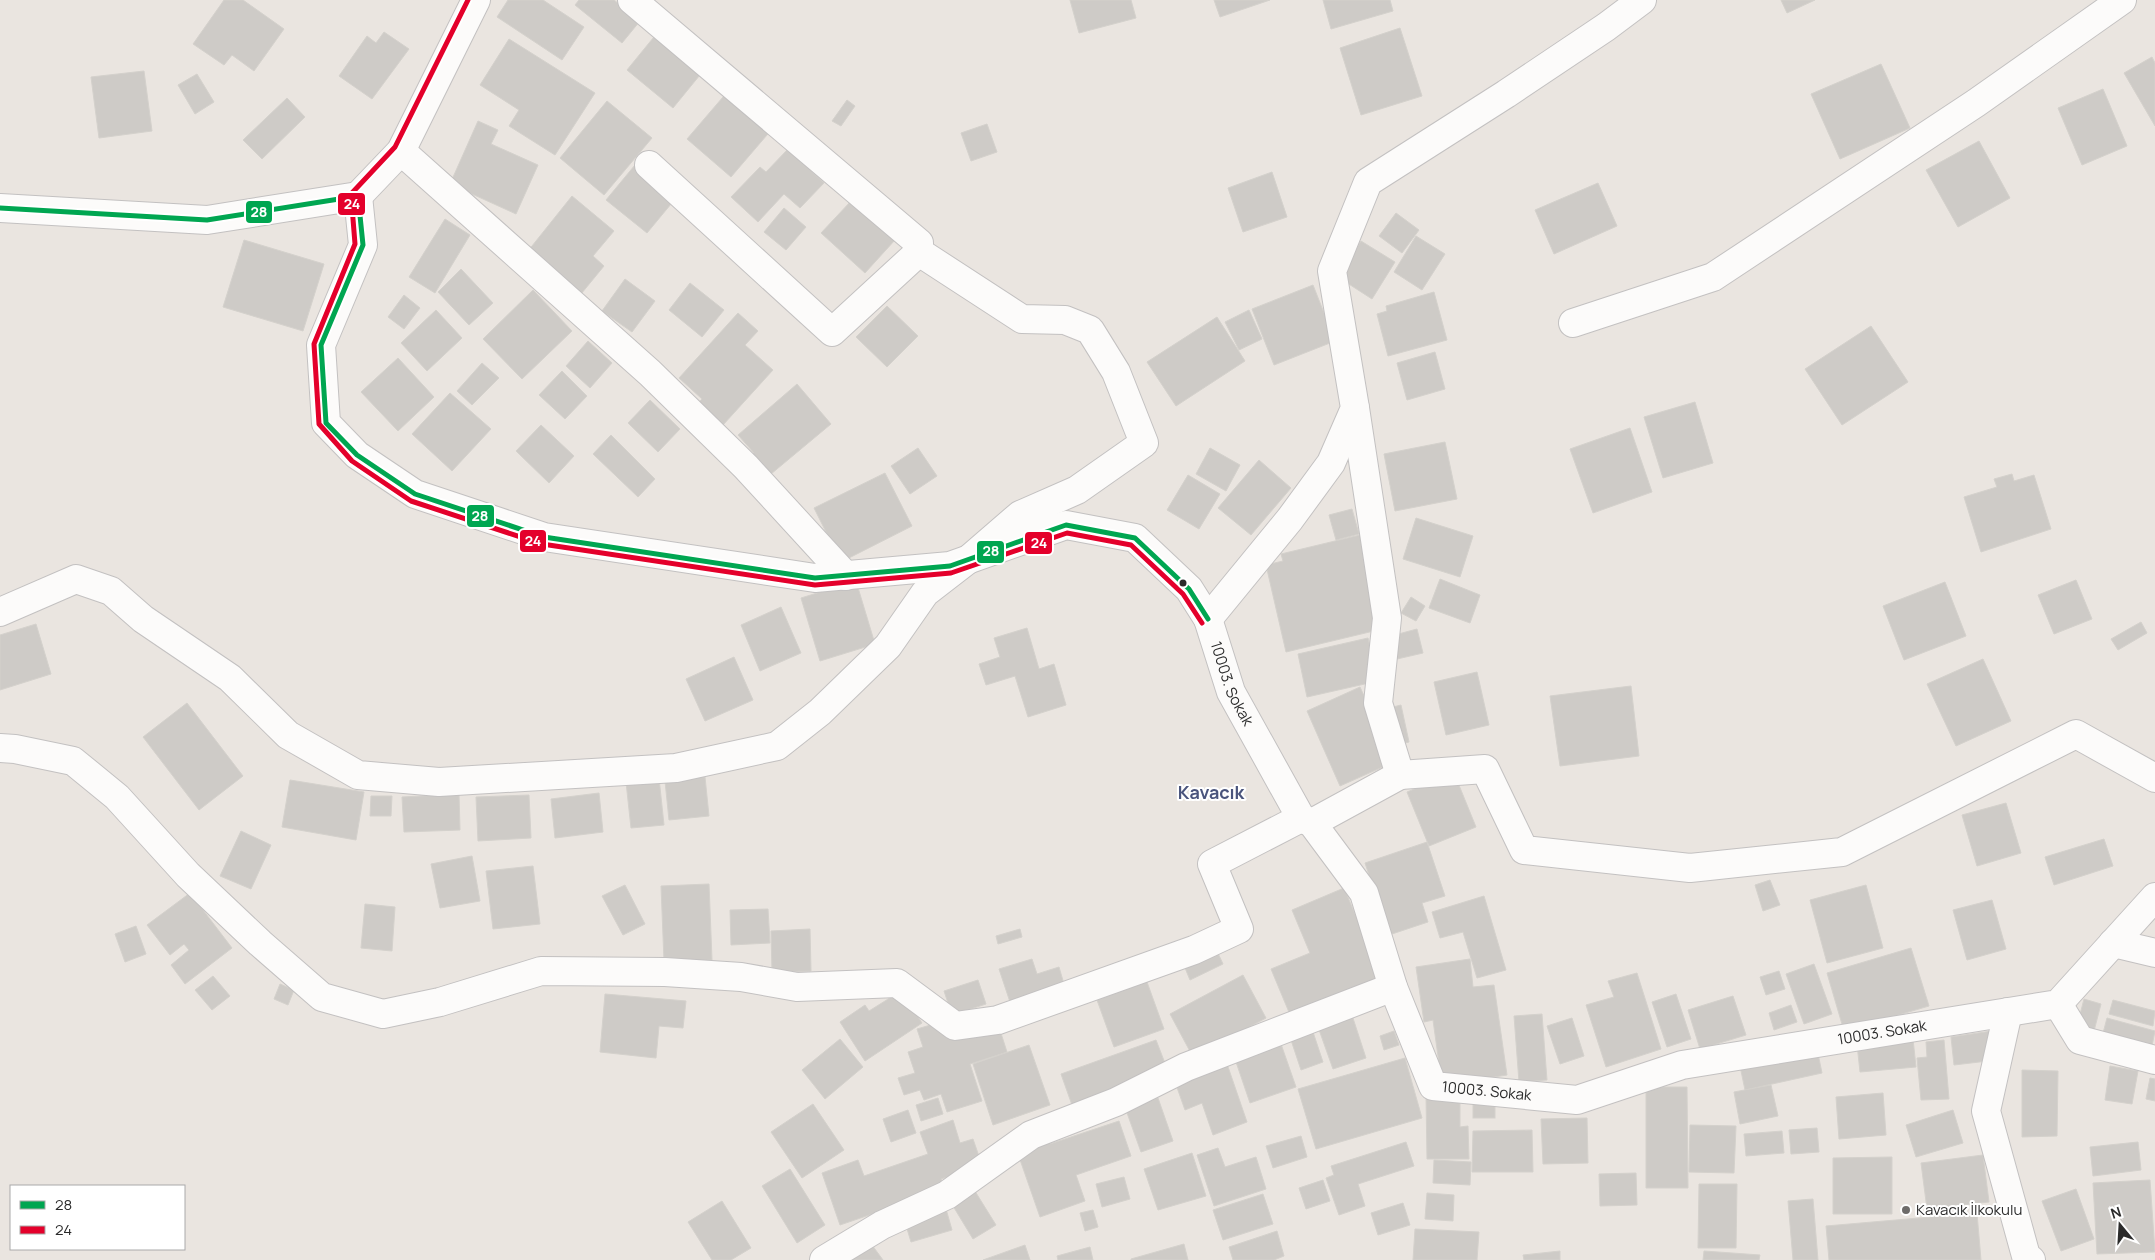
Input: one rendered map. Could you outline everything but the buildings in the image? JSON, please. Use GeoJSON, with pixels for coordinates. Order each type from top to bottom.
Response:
{"type":"FeatureCollection","features":[{"type":"Feature","properties":{"kind":"street"},"geometry":{"type":"LineString","coordinates":[[0,208],[207,220],[358,196],[401,151],[476,0]]}},
{"type":"Feature","properties":{"kind":"street"},"geometry":{"type":"LineString","coordinates":[[632,0],[919,243],[919,252],[832,332],[649,165]]}},
{"type":"Feature","properties":{"kind":"street"},"geometry":{"type":"LineString","coordinates":[[1400,775],[1378,703],[1386,618],[1355,408],[1332,271],[1368,182],[1606,27],[1642,0]]}},
{"type":"Feature","properties":{"kind":"street"},"geometry":{"type":"LineString","coordinates":[[1573,323],[1713,277],[1976,103],[2122,0]]}},
{"type":"Feature","properties":{"kind":"street"},"geometry":{"type":"LineString","coordinates":[[401,151],[650,373],[746,467],[846,576]]}},
{"type":"Feature","properties":{"kind":"street","name":"10003. Sokak"},"geometry":{"type":"LineString","coordinates":[[358,196],[363,245],[321,345],[326,424],[357,455],[416,494],[544,537],[815,578],[950,566],[1066,525],[1135,538],[1189,589],[1208,619],[1231,692],[1306,820],[1364,893],[1393,987],[1433,1086],[1577,1100],[1682,1065],[2058,1004]]}},
{"type":"Feature","properties":{"kind":"street"},"geometry":{"type":"LineString","coordinates":[[0,612],[76,579],[111,591],[144,619],[230,678],[288,735],[358,775],[439,782],[564,776],[676,768],[777,746],[820,712],[888,646],[924,593],[969,559],[1020,515],[1077,490],[1144,443],[1116,372],[1090,330],[1065,320],[1022,319],[919,252]]}},
{"type":"Feature","properties":{"kind":"street"},"geometry":{"type":"LineString","coordinates":[[1208,619],[1290,519],[1332,463],[1355,408]]}},
{"type":"Feature","properties":{"kind":"street"},"geometry":{"type":"LineString","coordinates":[[0,748],[73,761],[118,797],[188,875],[260,943],[322,997],[383,1014],[440,1002],[541,971],[655,972],[741,977],[797,987],[898,984],[955,1026],[998,1020],[1194,950],[1239,929],[1212,864],[1400,775],[1485,770],[1524,850],[1690,868],[1842,852],[2076,734],[2155,778]]}},
{"type":"Feature","properties":{"kind":"street"},"geometry":{"type":"LineString","coordinates":[[2155,897],[2058,1004],[2080,1040],[2155,1060]]}},
{"type":"Feature","properties":{"kind":"street"},"geometry":{"type":"LineString","coordinates":[[2113,943],[2155,953]]}},
{"type":"Feature","properties":{"kind":"street"},"geometry":{"type":"LineString","coordinates":[[824,1260],[882,1225],[947,1196],[1031,1135],[1116,1102],[1186,1068],[1393,987]]}},
{"type":"Feature","properties":{"kind":"street"},"geometry":{"type":"LineString","coordinates":[[2008,1012],[1986,1111],[2026,1256],[2031,1260]]}},
{"type":"Feature","properties":{"kind":"transit line","name":"24"},"geometry":{"type":"LineString","coordinates":[[468,0],[395,147],[351,194],[355,244],[314,344],[319,424],[352,461],[411,501],[542,544],[815,585],[951,573],[1067,533],[1131,545],[1183,594],[1202,623]]}},
{"type":"Feature","properties":{"kind":"transit line","name":"28"},"geometry":{"type":"LineString","coordinates":[[0,208],[207,220],[358,196],[363,245],[321,345],[326,423],[357,455],[415,494],[544,537],[815,578],[950,566],[1066,525],[1135,538],[1189,589],[1208,619]]}},
{"type":"Feature","properties":{"kind":"place","name":"Kavacık İlkokulu"},"geometry":{"type":"Point","coordinates":[1906,1210]}},
{"type":"Feature","properties":{"kind":"district","name":"Kavacık"},"geometry":{"type":"Point","coordinates":[1211,793]}}]}
